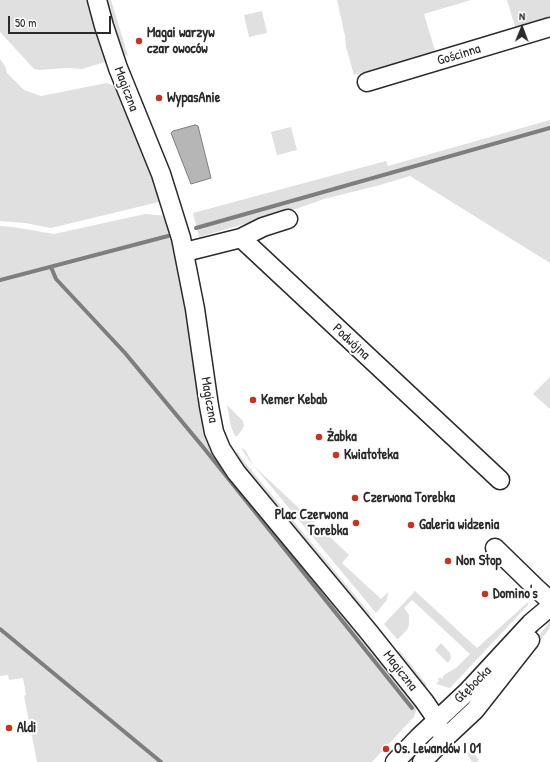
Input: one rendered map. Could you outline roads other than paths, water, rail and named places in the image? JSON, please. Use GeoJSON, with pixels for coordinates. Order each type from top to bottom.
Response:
{"type":"FeatureCollection","features":[{"type":"Feature","properties":{"kind":"street","name":"Magiczna"},"geometry":{"type":"LineString","coordinates":[[97,0],[118,68],[161,174],[185,252],[209,406],[214,432],[221,449],[236,472],[424,701],[433,714],[444,739]]}},
{"type":"Feature","properties":{"kind":"street","name":"Gościnna"},"geometry":{"type":"LineString","coordinates":[[367,82],[550,27]]}},
{"type":"Feature","properties":{"kind":"street"},"geometry":{"type":"LineString","coordinates":[[185,252],[241,238],[263,227],[288,219]]}},
{"type":"Feature","properties":{"kind":"street","name":"Podwójna"},"geometry":{"type":"LineString","coordinates":[[241,238],[500,480]]}},
{"type":"Feature","properties":{"kind":"street"},"geometry":{"type":"LineString","coordinates":[[495,548],[536,588],[550,599]]}},
{"type":"Feature","properties":{"kind":"street","name":"Głębocka"},"geometry":{"type":"LineString","coordinates":[[395,762],[468,691],[531,623],[550,607]]}},
{"type":"Feature","properties":{"kind":"street","name":"Głębocka"},"geometry":{"type":"LineString","coordinates":[[422,762],[475,710],[539,629],[550,612]]}},
{"type":"Feature","properties":{"kind":"waterway"},"geometry":{"type":"LineString","coordinates":[[196,228],[550,128]]}},
{"type":"Feature","properties":{"kind":"waterway"},"geometry":{"type":"LineString","coordinates":[[0,280],[168,236]]}},
{"type":"Feature","properties":{"kind":"waterway"},"geometry":{"type":"LineString","coordinates":[[51,267],[56,279],[125,353],[203,447],[412,708]]}},
{"type":"Feature","properties":{"kind":"waterway"},"geometry":{"type":"LineString","coordinates":[[0,629],[161,762]]}},
{"type":"Feature","properties":{"kind":"place","name":"Magai warzyw czar owoców"},"geometry":{"type":"Point","coordinates":[139,41]}},
{"type":"Feature","properties":{"kind":"place","name":"WypasAnie"},"geometry":{"type":"Point","coordinates":[159,98]}},
{"type":"Feature","properties":{"kind":"place","name":"Kemer Kebab"},"geometry":{"type":"Point","coordinates":[253,400]}},
{"type":"Feature","properties":{"kind":"place","name":"Żabka"},"geometry":{"type":"Point","coordinates":[319,437]}},
{"type":"Feature","properties":{"kind":"place","name":"Kwiatoteka"},"geometry":{"type":"Point","coordinates":[336,455]}},
{"type":"Feature","properties":{"kind":"place","name":"Czerwona Torebka"},"geometry":{"type":"Point","coordinates":[355,498]}},
{"type":"Feature","properties":{"kind":"place","name":"Plac Czerwona Torebka"},"geometry":{"type":"Point","coordinates":[356,523]}},
{"type":"Feature","properties":{"kind":"place","name":"Galeria widzenia"},"geometry":{"type":"Point","coordinates":[411,525]}},
{"type":"Feature","properties":{"kind":"place","name":"Non Stop"},"geometry":{"type":"Point","coordinates":[448,561]}},
{"type":"Feature","properties":{"kind":"place","name":"Domino's"},"geometry":{"type":"Point","coordinates":[485,594]}},
{"type":"Feature","properties":{"kind":"place","name":"Aldi"},"geometry":{"type":"Point","coordinates":[9,728]}},
{"type":"Feature","properties":{"kind":"place","name":"Os. Lewandów I 01"},"geometry":{"type":"Point","coordinates":[386,749]}}]}
